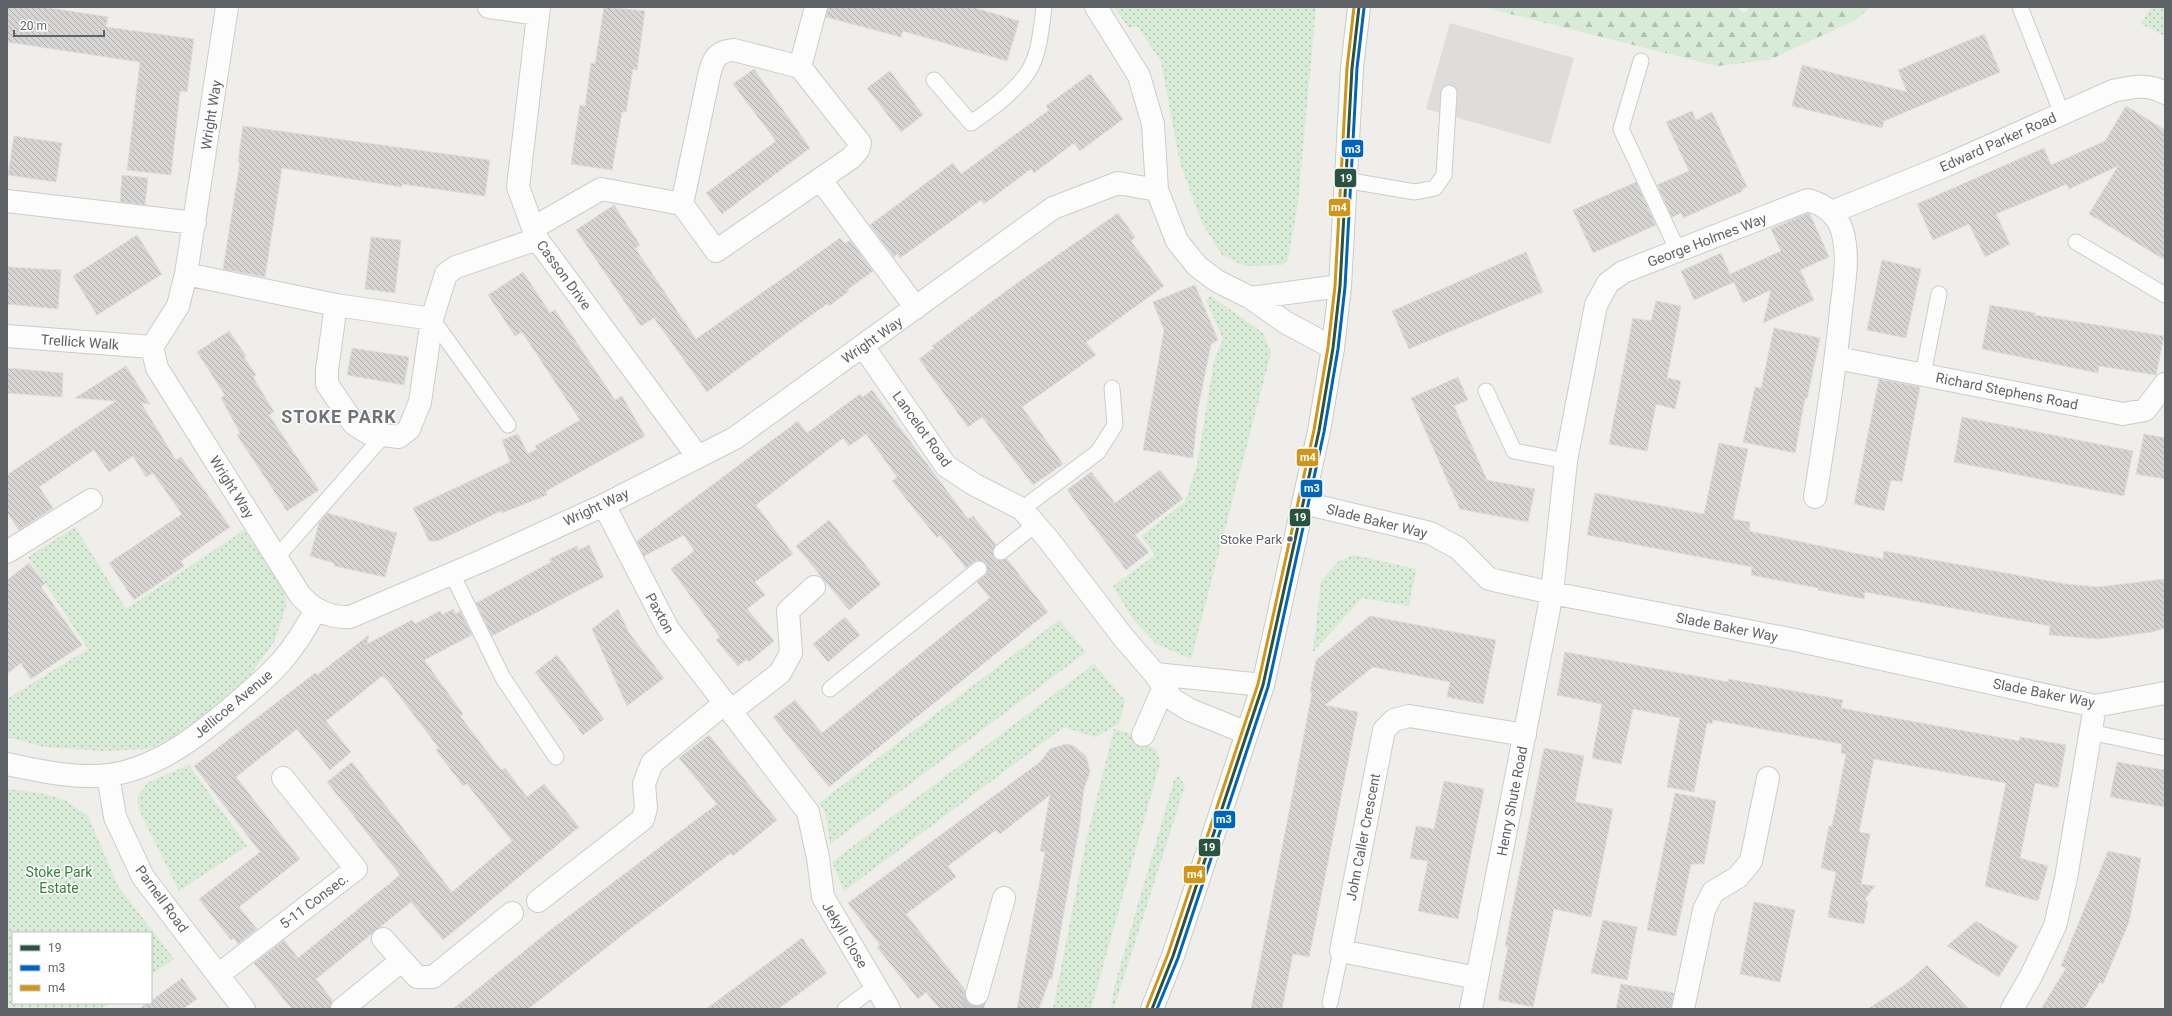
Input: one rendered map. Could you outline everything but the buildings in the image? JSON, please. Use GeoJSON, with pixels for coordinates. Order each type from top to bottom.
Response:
{"type":"FeatureCollection","features":[{"type":"Feature","properties":{"kind":"street","name":"Wright Way"},"geometry":{"type":"LineString","coordinates":[[227,7],[186,274],[178,306],[152,347],[157,368],[300,595],[316,609],[330,616],[350,617],[452,574],[604,504],[735,438],[916,308],[964,270],[1054,208],[1118,183],[1157,190]]}},
{"type":"Feature","properties":{"kind":"street","name":"Casson Drive"},"geometry":{"type":"LineString","coordinates":[[489,7],[539,10],[518,187],[535,234],[698,457]]}},
{"type":"Feature","properties":{"kind":"street"},"geometry":{"type":"LineString","coordinates":[[800,67],[816,7]]}},
{"type":"Feature","properties":{"kind":"street"},"geometry":{"type":"LineString","coordinates":[[1096,7],[1139,76],[1153,124],[1157,190],[1177,241],[1197,266],[1217,281],[1251,298],[1285,322],[1334,348]]}},
{"type":"Feature","properties":{"kind":"street"},"geometry":{"type":"LineString","coordinates":[[1152,1009],[1173,956],[1263,685],[1304,503],[1334,348],[1340,286],[1352,68],[1359,7]]}},
{"type":"Feature","properties":{"kind":"street"},"geometry":{"type":"LineString","coordinates":[[336,305],[327,370],[327,384],[354,424],[368,433],[399,437],[409,429],[420,402],[432,320],[446,274],[456,267],[535,234],[601,189],[682,204],[716,251],[850,158],[858,150],[860,143],[800,67],[734,50],[724,50],[717,56],[710,71],[682,204]]}},
{"type":"Feature","properties":{"kind":"street","name":"Edward Parker Road"},"geometry":{"type":"LineString","coordinates":[[1832,212],[1947,165],[2113,91],[2138,86],[2156,88],[2165,93]]}},
{"type":"Feature","properties":{"kind":"street"},"geometry":{"type":"LineString","coordinates":[[820,179],[916,308]]}},
{"type":"Feature","properties":{"kind":"street","name":"George Holmes Way"},"geometry":{"type":"LineString","coordinates":[[1552,594],[1566,461],[1596,305],[1608,283],[1623,272],[1808,200],[1821,204],[1832,212]]}},
{"type":"Feature","properties":{"kind":"street"},"geometry":{"type":"LineString","coordinates":[[7,201],[195,223]]}},
{"type":"Feature","properties":{"kind":"street"},"geometry":{"type":"LineString","coordinates":[[1816,497],[1836,358],[1846,264],[1843,233],[1832,212]]}},
{"type":"Feature","properties":{"kind":"street"},"geometry":{"type":"LineString","coordinates":[[186,274],[336,305],[432,320]]}},
{"type":"Feature","properties":{"kind":"street"},"geometry":{"type":"LineString","coordinates":[[1251,298],[1340,286]]}},
{"type":"Feature","properties":{"kind":"street","name":"Trellick Walk"},"geometry":{"type":"LineString","coordinates":[[7,336],[152,347]]}},
{"type":"Feature","properties":{"kind":"street","name":"Lancelot Road"},"geometry":{"type":"LineString","coordinates":[[863,346],[946,466],[1029,516],[1123,637],[1160,681],[1172,699],[1190,710],[1247,733]]}},
{"type":"Feature","properties":{"kind":"street","name":"Richard Stephens Road"},"geometry":{"type":"LineString","coordinates":[[1836,358],[2122,414],[2145,410],[2165,384]]}},
{"type":"Feature","properties":{"kind":"street"},"geometry":{"type":"LineString","coordinates":[[7,552],[91,500]]}},
{"type":"Feature","properties":{"kind":"street","name":"Slade Baker Way"},"geometry":{"type":"LineString","coordinates":[[1304,503],[1430,533],[1458,548],[1489,579],[1552,594],[1795,640],[2095,706],[2165,693]]}},
{"type":"Feature","properties":{"kind":"street","name":"Paxton"},"geometry":{"type":"LineString","coordinates":[[604,504],[668,629],[808,812],[818,858]]}},
{"type":"Feature","properties":{"kind":"street"},"geometry":{"type":"LineString","coordinates":[[538,901],[643,819],[646,808],[644,784],[652,763],[728,707],[780,673],[791,653],[788,611],[814,588]]}},
{"type":"Feature","properties":{"kind":"street","name":"Henry Shute Road"},"geometry":{"type":"LineString","coordinates":[[1471,1009],[1552,594]]}},
{"type":"Feature","properties":{"kind":"street","name":"Jellicoe Avenue"},"geometry":{"type":"LineString","coordinates":[[7,764],[61,774],[108,775],[131,770],[154,760],[191,739],[217,720],[280,663],[316,609]]}},
{"type":"Feature","properties":{"kind":"street"},"geometry":{"type":"LineString","coordinates":[[1143,735],[1160,681],[1263,685]]}},
{"type":"Feature","properties":{"kind":"street"},"geometry":{"type":"LineString","coordinates":[[2012,1009],[2031,976],[2055,926],[2066,878],[2095,706]]}},
{"type":"Feature","properties":{"kind":"street","name":"John Caller Crescent"},"geometry":{"type":"LineString","coordinates":[[1341,952],[1384,730],[1394,720],[1409,716],[1525,735]]}},
{"type":"Feature","properties":{"kind":"street","name":"Parnell Road"},"geometry":{"type":"LineString","coordinates":[[108,775],[115,817],[143,877],[244,1009]]}},
{"type":"Feature","properties":{"kind":"street","name":"5-11 Consec."},"geometry":{"type":"LineString","coordinates":[[218,975],[356,869],[284,778]]}},
{"type":"Feature","properties":{"kind":"street"},"geometry":{"type":"LineString","coordinates":[[1683,1009],[1704,910],[1713,892],[1738,877],[1751,861],[1768,778]]}},
{"type":"Feature","properties":{"kind":"street","name":"Jekyll Close"},"geometry":{"type":"LineString","coordinates":[[818,858],[823,897],[889,1009]]}},
{"type":"Feature","properties":{"kind":"street"},"geometry":{"type":"LineString","coordinates":[[978,994],[1004,898]]}},
{"type":"Feature","properties":{"kind":"street"},"geometry":{"type":"LineString","coordinates":[[383,939],[401,961],[417,977],[433,977],[512,913]]}},
{"type":"Feature","properties":{"kind":"street"},"geometry":{"type":"LineString","coordinates":[[1341,952],[1477,978]]}},
{"type":"Feature","properties":{"kind":"street"},"geometry":{"type":"LineString","coordinates":[[342,1009],[401,961]]}},
{"type":"Feature","properties":{"kind":"lane"},"geometry":{"type":"LineString","coordinates":[[934,80],[971,123],[1011,92],[1028,72],[1037,51],[1044,7]]}},
{"type":"Feature","properties":{"kind":"lane"},"geometry":{"type":"LineString","coordinates":[[2020,7],[2062,114]]}},
{"type":"Feature","properties":{"kind":"lane"},"geometry":{"type":"LineString","coordinates":[[1640,61],[1621,129],[1678,251]]}},
{"type":"Feature","properties":{"kind":"lane"},"geometry":{"type":"LineString","coordinates":[[1345,180],[1415,192],[1435,188],[1444,175],[1449,94]]}},
{"type":"Feature","properties":{"kind":"lane"},"geometry":{"type":"LineString","coordinates":[[2076,242],[2165,295]]}},
{"type":"Feature","properties":{"kind":"lane"},"geometry":{"type":"LineString","coordinates":[[1923,374],[1939,294]]}},
{"type":"Feature","properties":{"kind":"lane"},"geometry":{"type":"LineString","coordinates":[[432,320],[508,425]]}},
{"type":"Feature","properties":{"kind":"lane"},"geometry":{"type":"LineString","coordinates":[[1001,552],[1029,516],[1098,452],[1115,425],[1112,388]]}},
{"type":"Feature","properties":{"kind":"lane"},"geometry":{"type":"LineString","coordinates":[[1486,390],[1514,450],[1566,461]]}},
{"type":"Feature","properties":{"kind":"lane"},"geometry":{"type":"LineString","coordinates":[[276,558],[383,436]]}},
{"type":"Feature","properties":{"kind":"lane"},"geometry":{"type":"LineString","coordinates":[[830,689],[979,569]]}},
{"type":"Feature","properties":{"kind":"lane"},"geometry":{"type":"LineString","coordinates":[[452,574],[503,678],[556,757]]}},
{"type":"Feature","properties":{"kind":"lane"},"geometry":{"type":"LineString","coordinates":[[2090,732],[2165,748]]}},
{"type":"Feature","properties":{"kind":"lane"},"geometry":{"type":"LineString","coordinates":[[1330,1002],[1341,952]]}},
{"type":"Feature","properties":{"kind":"lane"},"geometry":{"type":"LineString","coordinates":[[845,1009],[876,986]]}},
{"type":"Feature","properties":{"kind":"shaded area"},"geometry":{"type":"Polygon","coordinates":[[[1450,23],[1574,58],[1550,144],[1426,109],[1450,23]]]}},
{"type":"Feature","properties":{"kind":"green space"},"geometry":{"type":"Polygon","coordinates":[[[1114,7],[1316,7],[1298,202],[1288,260],[1282,265],[1245,266],[1222,255],[1202,223],[1180,163],[1161,62],[1138,27],[1128,27],[1114,7]]]}},
{"type":"Feature","properties":{"kind":"green space"},"geometry":{"type":"Polygon","coordinates":[[[1482,7],[1735,7],[1745,13],[1749,7],[1870,7],[1856,20],[1769,60],[1717,66],[1482,7]]]}},
{"type":"Feature","properties":{"kind":"green space"},"geometry":{"type":"Polygon","coordinates":[[[2151,7],[2165,7],[2165,36],[2141,24],[2151,7]]]}},
{"type":"Feature","properties":{"kind":"green space"},"geometry":{"type":"Polygon","coordinates":[[[1211,296],[1263,333],[1271,353],[1191,659],[1156,644],[1133,619],[1113,586],[1155,555],[1141,536],[1185,502],[1197,465],[1214,361],[1223,339],[1206,300],[1211,296]]]}},
{"type":"Feature","properties":{"kind":"green space"},"geometry":{"type":"Polygon","coordinates":[[[75,527],[126,609],[244,530],[285,593],[286,607],[274,642],[251,674],[195,726],[149,749],[104,751],[44,747],[7,737],[7,699],[88,649],[28,557],[75,527]]]}},
{"type":"Feature","properties":{"kind":"green space"},"geometry":{"type":"Polygon","coordinates":[[[1354,555],[1416,569],[1409,606],[1362,598],[1313,652],[1321,581],[1339,561],[1354,555]]]}},
{"type":"Feature","properties":{"kind":"green space"},"geometry":{"type":"Polygon","coordinates":[[[1059,620],[1086,652],[830,844],[826,814],[819,803],[1059,620]]]}},
{"type":"Feature","properties":{"kind":"green space"},"geometry":{"type":"Polygon","coordinates":[[[1094,664],[1125,701],[1119,724],[1095,737],[1064,727],[844,891],[832,862],[1094,664]]]}},
{"type":"Feature","properties":{"kind":"green space"},"geometry":{"type":"Polygon","coordinates":[[[1114,729],[1128,733],[1157,750],[1160,763],[1091,1009],[1053,1009],[1086,841],[1114,729]]]}},
{"type":"Feature","properties":{"kind":"green space"},"geometry":{"type":"Polygon","coordinates":[[[189,765],[247,846],[179,891],[139,810],[138,796],[147,783],[189,765]]]}},
{"type":"Feature","properties":{"kind":"green space"},"geometry":{"type":"Polygon","coordinates":[[[1179,776],[1185,786],[1114,1008],[1111,1007],[1115,984],[1174,780],[1179,776]]]}},
{"type":"Feature","properties":{"kind":"green space","name":"Stoke Park Estate"},"geometry":{"type":"Polygon","coordinates":[[[7,789],[40,793],[65,800],[88,816],[118,886],[174,959],[152,974],[152,932],[12,932],[12,1004],[108,1004],[101,1009],[7,1009],[7,789]]]}},
{"type":"Feature","properties":{"kind":"tunnel"},"geometry":{"type":"LineString","coordinates":[[972,1009],[977,994]]}},
{"type":"Feature","properties":{"kind":"transit line","name":"m4"},"geometry":{"type":"LineString","coordinates":[[1147,1007],[1168,954],[1258,684],[1314,430],[1328,347],[1335,286],[1347,68],[1354,7]]}},
{"type":"Feature","properties":{"kind":"transit line","name":"19"},"geometry":{"type":"LineString","coordinates":[[1152,1009],[1173,956],[1263,685],[1319,431],[1333,348],[1340,286],[1352,68],[1359,7]]}},
{"type":"Feature","properties":{"kind":"transit line","name":"m3"},"geometry":{"type":"LineString","coordinates":[[1157,1009],[1178,958],[1268,687],[1324,432],[1338,349],[1345,287],[1357,68],[1364,8]]}},
{"type":"Feature","properties":{"kind":"place","name":"Stoke Park"},"geometry":{"type":"Point","coordinates":[1290,539]}},
{"type":"Feature","properties":{"kind":"district","name":"STOKE PARK"},"geometry":{"type":"Point","coordinates":[339,417]}}]}
